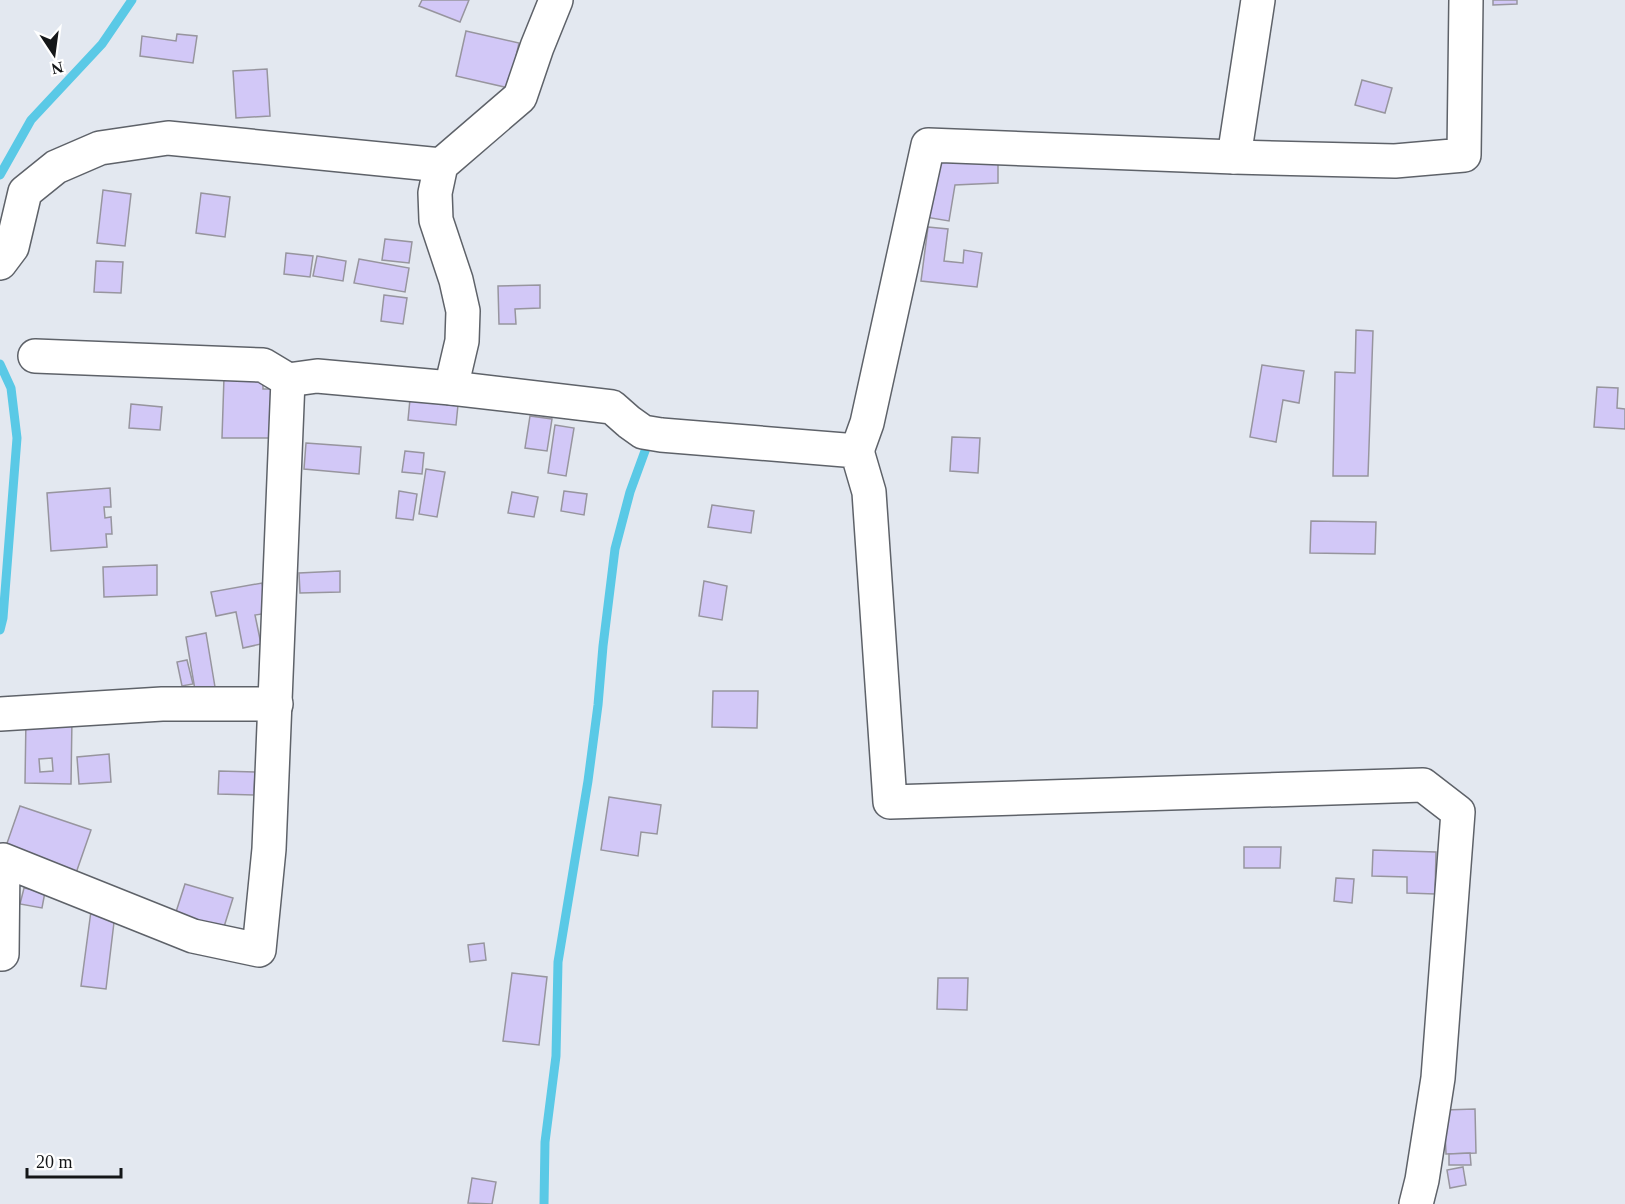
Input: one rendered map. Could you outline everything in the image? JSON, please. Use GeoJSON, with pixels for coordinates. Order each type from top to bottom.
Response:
{"type":"FeatureCollection","features":[{"type":"Feature","properties":{"kind":"street"},"geometry":{"type":"LineString","coordinates":[[450,388],[462,341],[463,311],[456,280],[436,220],[435,193],[441,165],[520,97],[556,0]]}},
{"type":"Feature","properties":{"kind":"street"},"geometry":{"type":"LineString","coordinates":[[1234,157],[1258,0]]}},
{"type":"Feature","properties":{"kind":"street"},"geometry":{"type":"LineString","coordinates":[[1416,1204],[1438,1078],[1458,812],[1423,785],[890,802],[869,492],[857,451],[867,423],[928,145],[1395,161],[1464,155],[1466,0]]}},
{"type":"Feature","properties":{"kind":"street"},"geometry":{"type":"LineString","coordinates":[[0,263],[12,247],[25,192],[56,167],[100,148],[168,138],[441,165]]}},
{"type":"Feature","properties":{"kind":"street"},"geometry":{"type":"LineString","coordinates":[[35,356],[263,365],[288,381],[317,376],[450,388],[612,407],[628,422],[652,434],[857,451]]}},
{"type":"Feature","properties":{"kind":"street"},"geometry":{"type":"LineString","coordinates":[[2,954],[3,860],[193,936],[259,950],[269,849],[288,381]]}},
{"type":"Feature","properties":{"kind":"street"},"geometry":{"type":"LineString","coordinates":[[3,714],[162,704],[276,704]]}},
{"type":"Feature","properties":{"kind":"building"},"geometry":{"type":"Polygon","coordinates":[[[422,0],[469,0],[460,22],[419,6],[422,0]]]}},
{"type":"Feature","properties":{"kind":"building"},"geometry":{"type":"Polygon","coordinates":[[[1493,0],[1517,0],[1517,4],[1493,5],[1493,0]]]}},
{"type":"Feature","properties":{"kind":"building"},"geometry":{"type":"Polygon","coordinates":[[[466,31],[519,43],[509,88],[456,76],[466,31]]]}},
{"type":"Feature","properties":{"kind":"building"},"geometry":{"type":"Polygon","coordinates":[[[177,34],[197,36],[193,63],[140,56],[142,36],[176,41],[177,34]]]}},
{"type":"Feature","properties":{"kind":"building"},"geometry":{"type":"Polygon","coordinates":[[[267,69],[270,116],[236,118],[233,71],[267,69]]]}},
{"type":"Feature","properties":{"kind":"building"},"geometry":{"type":"Polygon","coordinates":[[[1362,80],[1392,88],[1385,113],[1355,105],[1362,80]]]}},
{"type":"Feature","properties":{"kind":"building"},"geometry":{"type":"Polygon","coordinates":[[[998,159],[998,183],[955,185],[949,221],[925,217],[936,161],[998,159]]]}},
{"type":"Feature","properties":{"kind":"building"},"geometry":{"type":"Polygon","coordinates":[[[103,190],[131,194],[125,246],[97,243],[103,190]]]}},
{"type":"Feature","properties":{"kind":"building"},"geometry":{"type":"Polygon","coordinates":[[[201,193],[230,197],[225,237],[196,233],[201,193]]]}},
{"type":"Feature","properties":{"kind":"building"},"geometry":{"type":"Polygon","coordinates":[[[928,227],[948,229],[944,261],[963,263],[964,250],[982,253],[977,287],[921,281],[928,227]]]}},
{"type":"Feature","properties":{"kind":"building"},"geometry":{"type":"Polygon","coordinates":[[[385,239],[412,242],[409,263],[382,260],[385,239]]]}},
{"type":"Feature","properties":{"kind":"building"},"geometry":{"type":"Polygon","coordinates":[[[286,253],[313,256],[310,277],[284,274],[286,253]]]}},
{"type":"Feature","properties":{"kind":"building"},"geometry":{"type":"Polygon","coordinates":[[[317,256],[346,261],[343,281],[313,276],[317,256]]]}},
{"type":"Feature","properties":{"kind":"building"},"geometry":{"type":"Polygon","coordinates":[[[359,259],[409,268],[405,292],[354,283],[359,259]]]}},
{"type":"Feature","properties":{"kind":"building"},"geometry":{"type":"Polygon","coordinates":[[[96,261],[123,262],[121,293],[94,292],[96,261]]]}},
{"type":"Feature","properties":{"kind":"building"},"geometry":{"type":"Polygon","coordinates":[[[540,285],[540,308],[515,309],[516,324],[499,324],[498,286],[540,285]]]}},
{"type":"Feature","properties":{"kind":"building"},"geometry":{"type":"Polygon","coordinates":[[[384,295],[407,298],[403,324],[381,321],[384,295]]]}},
{"type":"Feature","properties":{"kind":"building"},"geometry":{"type":"Polygon","coordinates":[[[1356,330],[1373,331],[1368,476],[1333,476],[1335,372],[1355,373],[1356,330]]]}},
{"type":"Feature","properties":{"kind":"building"},"geometry":{"type":"Polygon","coordinates":[[[1262,365],[1304,371],[1299,403],[1283,400],[1276,442],[1250,437],[1262,365]]]}},
{"type":"Feature","properties":{"kind":"building"},"geometry":{"type":"Polygon","coordinates":[[[224,377],[263,377],[263,389],[272,389],[271,438],[222,438],[224,377]]]}},
{"type":"Feature","properties":{"kind":"building"},"geometry":{"type":"Polygon","coordinates":[[[1597,387],[1618,388],[1617,408],[1625,409],[1625,429],[1594,427],[1597,387]]]}},
{"type":"Feature","properties":{"kind":"building"},"geometry":{"type":"Polygon","coordinates":[[[410,399],[458,405],[456,425],[408,420],[410,399]]]}},
{"type":"Feature","properties":{"kind":"building"},"geometry":{"type":"Polygon","coordinates":[[[131,404],[162,407],[160,430],[129,428],[131,404]]]}},
{"type":"Feature","properties":{"kind":"building"},"geometry":{"type":"Polygon","coordinates":[[[530,416],[552,419],[547,451],[525,448],[530,416]]]}},
{"type":"Feature","properties":{"kind":"building"},"geometry":{"type":"Polygon","coordinates":[[[555,425],[574,428],[566,476],[548,473],[555,425]]]}},
{"type":"Feature","properties":{"kind":"building"},"geometry":{"type":"Polygon","coordinates":[[[952,437],[980,438],[978,473],[950,471],[952,437]]]}},
{"type":"Feature","properties":{"kind":"building"},"geometry":{"type":"Polygon","coordinates":[[[306,443],[361,447],[359,474],[304,469],[306,443]]]}},
{"type":"Feature","properties":{"kind":"building"},"geometry":{"type":"Polygon","coordinates":[[[405,451],[424,453],[422,474],[402,472],[405,451]]]}},
{"type":"Feature","properties":{"kind":"building"},"geometry":{"type":"Polygon","coordinates":[[[426,469],[445,472],[437,517],[419,514],[426,469]]]}},
{"type":"Feature","properties":{"kind":"building"},"geometry":{"type":"Polygon","coordinates":[[[110,488],[111,507],[104,507],[105,518],[111,517],[112,534],[106,534],[107,547],[51,551],[47,493],[110,488]]]}},
{"type":"Feature","properties":{"kind":"building"},"geometry":{"type":"Polygon","coordinates":[[[399,491],[417,494],[413,520],[396,518],[399,491]]]}},
{"type":"Feature","properties":{"kind":"building"},"geometry":{"type":"Polygon","coordinates":[[[564,491],[587,494],[584,515],[561,511],[564,491]]]}},
{"type":"Feature","properties":{"kind":"building"},"geometry":{"type":"Polygon","coordinates":[[[512,492],[538,497],[534,517],[508,513],[512,492]]]}},
{"type":"Feature","properties":{"kind":"building"},"geometry":{"type":"Polygon","coordinates":[[[712,505],[754,511],[751,533],[708,527],[712,505]]]}},
{"type":"Feature","properties":{"kind":"building"},"geometry":{"type":"Polygon","coordinates":[[[1311,521],[1376,522],[1375,554],[1310,553],[1311,521]]]}},
{"type":"Feature","properties":{"kind":"building"},"geometry":{"type":"Polygon","coordinates":[[[157,565],[157,595],[104,597],[103,567],[157,565]]]}},
{"type":"Feature","properties":{"kind":"building"},"geometry":{"type":"Polygon","coordinates":[[[340,571],[340,592],[300,593],[299,573],[340,571]]]}},
{"type":"Feature","properties":{"kind":"building"},"geometry":{"type":"Polygon","coordinates":[[[704,581],[727,586],[722,620],[699,616],[704,581]]]}},
{"type":"Feature","properties":{"kind":"building"},"geometry":{"type":"Polygon","coordinates":[[[262,583],[268,613],[255,615],[261,644],[243,648],[236,612],[216,616],[211,592],[262,583]]]}},
{"type":"Feature","properties":{"kind":"building"},"geometry":{"type":"Polygon","coordinates":[[[206,633],[215,687],[195,690],[186,637],[206,633]]]}},
{"type":"Feature","properties":{"kind":"building"},"geometry":{"type":"Polygon","coordinates":[[[187,660],[193,684],[182,686],[177,662],[187,660]]]}},
{"type":"Feature","properties":{"kind":"building"},"geometry":{"type":"Polygon","coordinates":[[[713,691],[758,691],[757,728],[712,727],[713,691]]]}},
{"type":"Feature","properties":{"kind":"building"},"geometry":{"type":"Polygon","coordinates":[[[26,718],[72,718],[71,784],[25,783],[26,718]],[[52,758],[39,759],[40,772],[53,771],[52,758]]]}},
{"type":"Feature","properties":{"kind":"building"},"geometry":{"type":"Polygon","coordinates":[[[109,754],[111,782],[79,784],[77,757],[109,754]]]}},
{"type":"Feature","properties":{"kind":"building"},"geometry":{"type":"Polygon","coordinates":[[[219,771],[255,772],[254,795],[218,794],[219,771]]]}},
{"type":"Feature","properties":{"kind":"building"},"geometry":{"type":"Polygon","coordinates":[[[609,797],[661,805],[657,834],[641,832],[638,856],[601,850],[609,797]]]}},
{"type":"Feature","properties":{"kind":"building"},"geometry":{"type":"Polygon","coordinates":[[[20,806],[91,830],[76,873],[5,849],[20,806]]]}},
{"type":"Feature","properties":{"kind":"building"},"geometry":{"type":"Polygon","coordinates":[[[1244,847],[1281,847],[1280,868],[1244,868],[1244,847]]]}},
{"type":"Feature","properties":{"kind":"building"},"geometry":{"type":"Polygon","coordinates":[[[1373,850],[1436,852],[1435,894],[1407,893],[1407,877],[1372,876],[1373,850]]]}},
{"type":"Feature","properties":{"kind":"building"},"geometry":{"type":"Polygon","coordinates":[[[1336,878],[1354,879],[1352,903],[1334,901],[1336,878]]]}},
{"type":"Feature","properties":{"kind":"building"},"geometry":{"type":"Polygon","coordinates":[[[185,884],[233,898],[223,930],[175,915],[185,884]]]}},
{"type":"Feature","properties":{"kind":"building"},"geometry":{"type":"Polygon","coordinates":[[[24,888],[45,892],[42,908],[20,904],[24,888]]]}},
{"type":"Feature","properties":{"kind":"building"},"geometry":{"type":"Polygon","coordinates":[[[91,911],[115,914],[106,989],[81,986],[91,911]]]}},
{"type":"Feature","properties":{"kind":"building"},"geometry":{"type":"Polygon","coordinates":[[[484,943],[486,960],[470,962],[468,945],[484,943]]]}},
{"type":"Feature","properties":{"kind":"building"},"geometry":{"type":"Polygon","coordinates":[[[512,973],[547,977],[539,1045],[503,1041],[512,973]]]}},
{"type":"Feature","properties":{"kind":"building"},"geometry":{"type":"Polygon","coordinates":[[[938,978],[968,978],[967,1010],[937,1009],[938,978]]]}},
{"type":"Feature","properties":{"kind":"building"},"geometry":{"type":"Polygon","coordinates":[[[1475,1109],[1476,1153],[1446,1154],[1444,1110],[1475,1109]]]}},
{"type":"Feature","properties":{"kind":"building"},"geometry":{"type":"Polygon","coordinates":[[[1470,1153],[1471,1165],[1449,1165],[1449,1154],[1470,1153]]]}},
{"type":"Feature","properties":{"kind":"building"},"geometry":{"type":"Polygon","coordinates":[[[1463,1167],[1466,1185],[1450,1188],[1447,1170],[1463,1167]]]}},
{"type":"Feature","properties":{"kind":"building"},"geometry":{"type":"Polygon","coordinates":[[[472,1178],[496,1182],[492,1204],[468,1203],[472,1178]]]}},
{"type":"Feature","properties":{"kind":"waterway"},"geometry":{"type":"LineString","coordinates":[[0,175],[31,120],[102,44],[132,0]]}},
{"type":"Feature","properties":{"kind":"waterway"},"geometry":{"type":"LineString","coordinates":[[0,364],[11,388],[17,438],[3,618],[0,630]]}},
{"type":"Feature","properties":{"kind":"waterway"},"geometry":{"type":"LineString","coordinates":[[544,1204],[545,1142],[556,1056],[558,962],[588,781],[615,549],[630,492],[649,440]]}}]}
